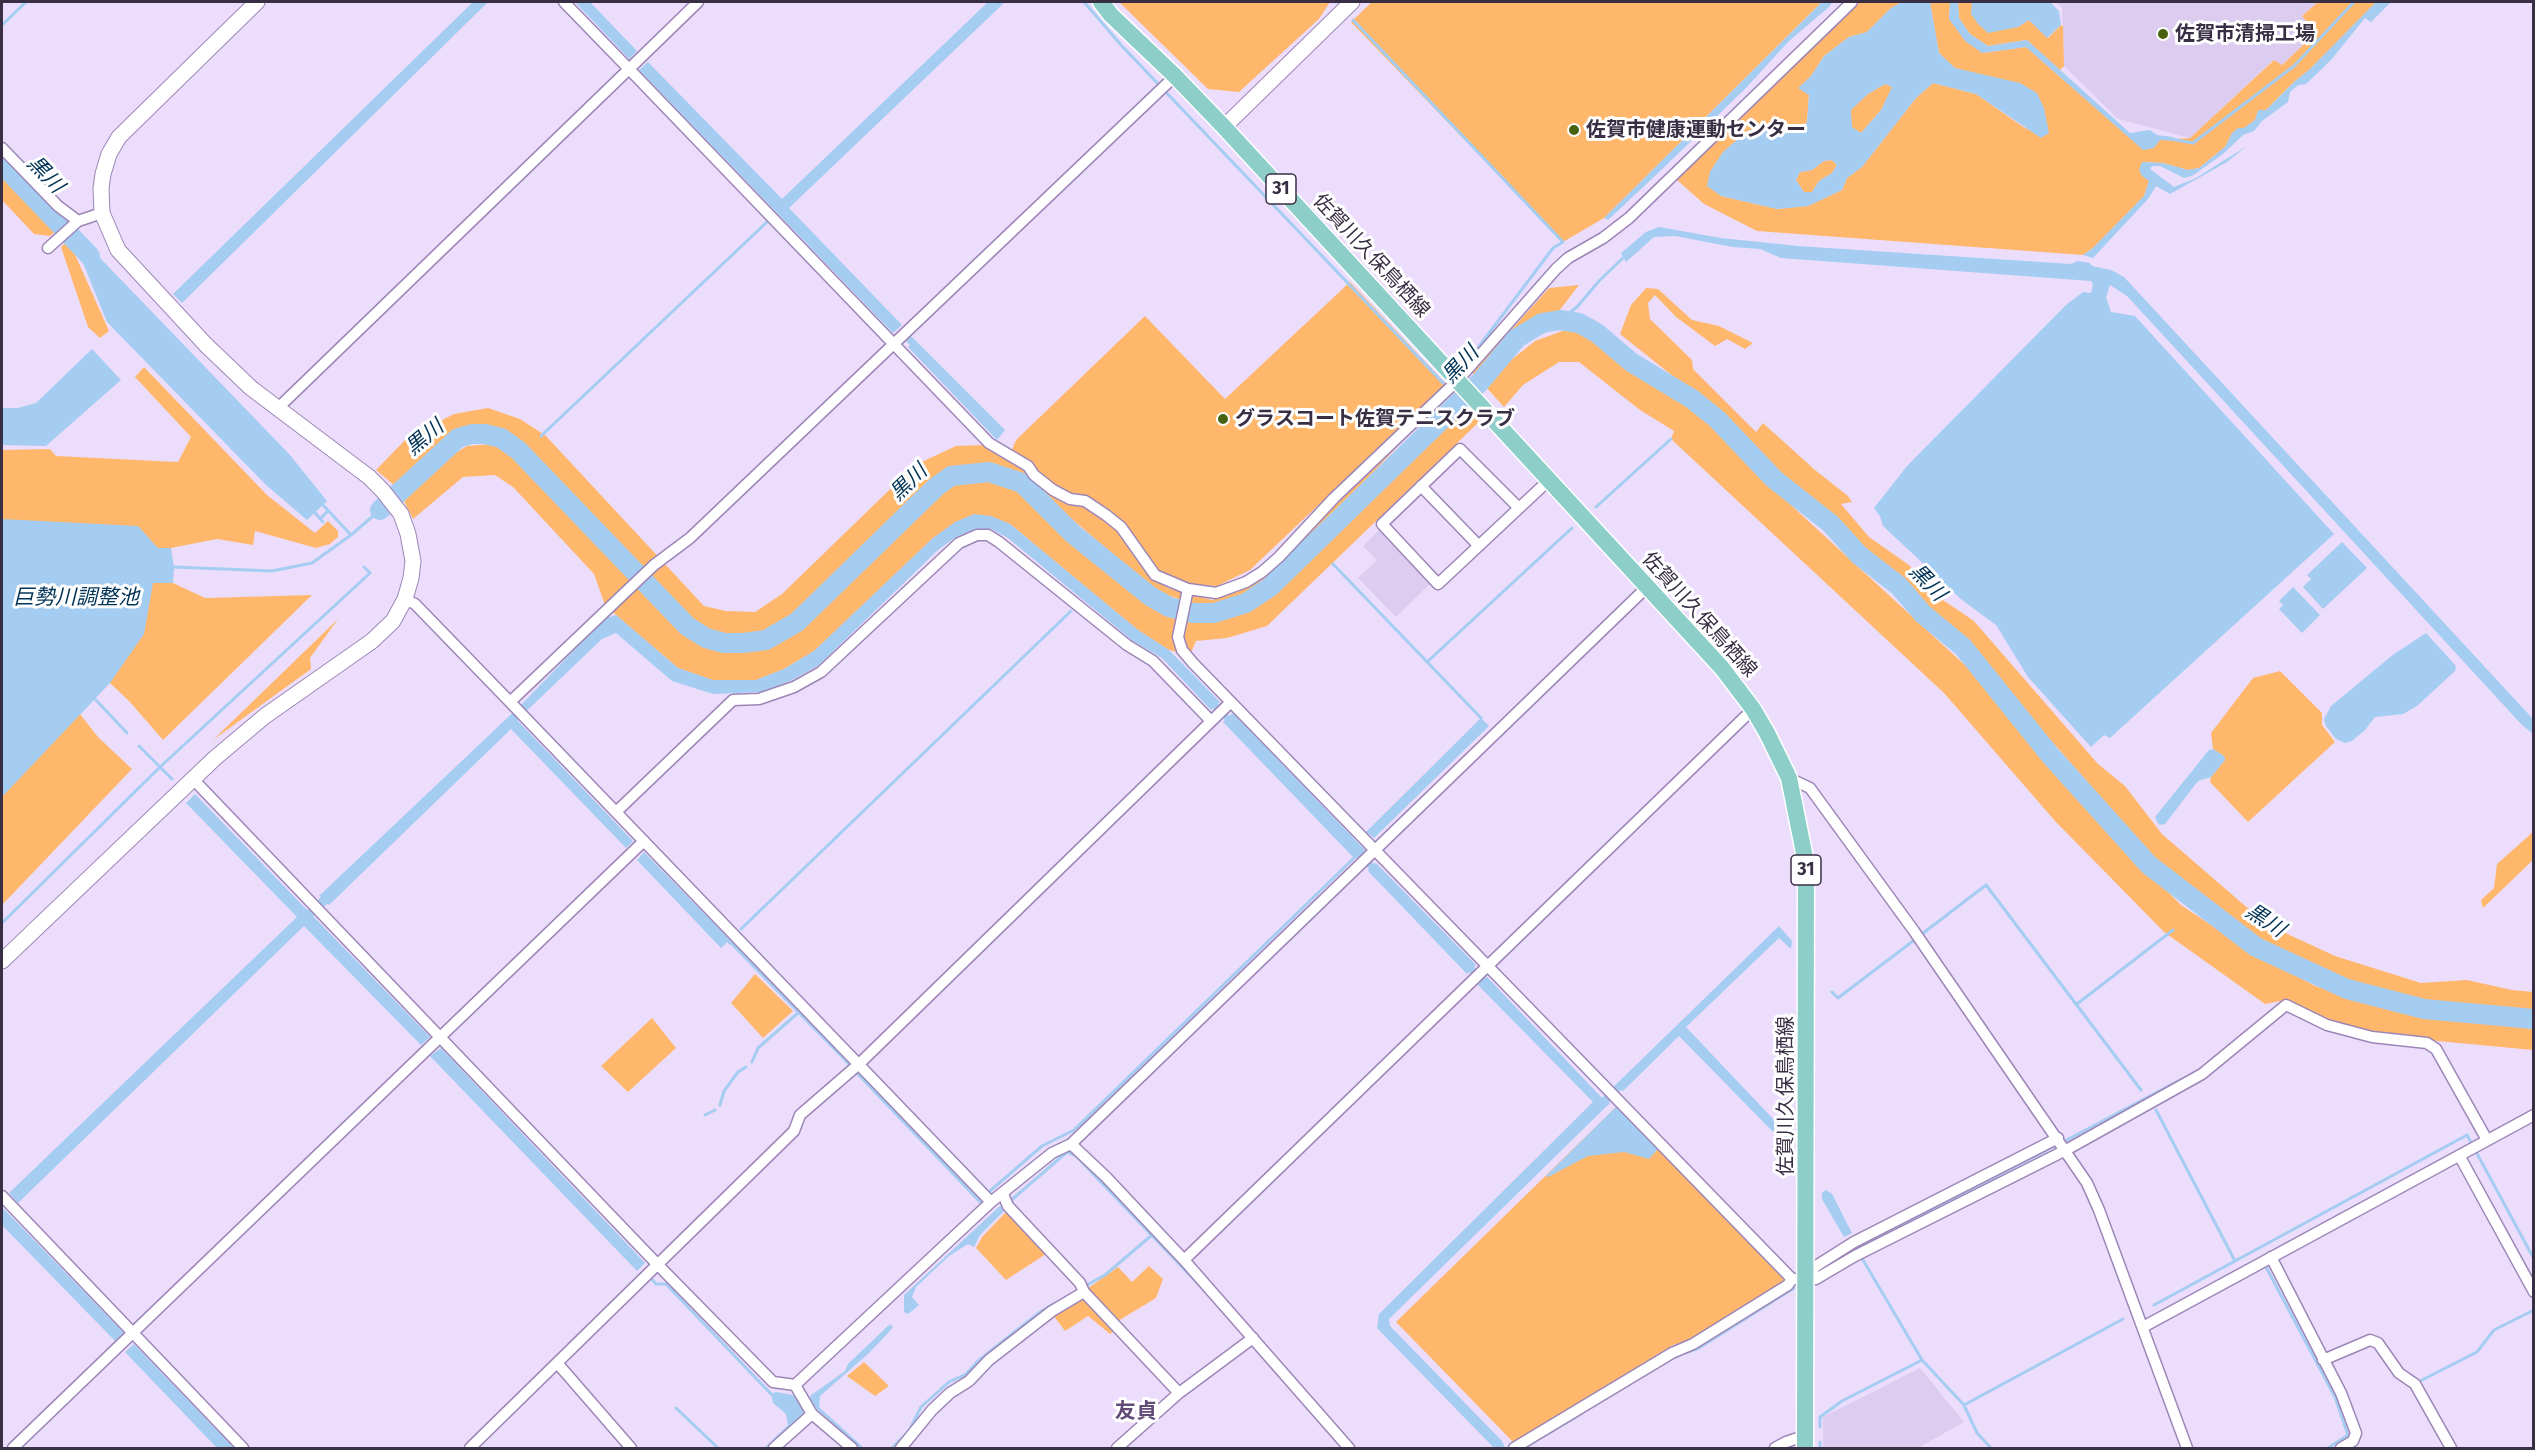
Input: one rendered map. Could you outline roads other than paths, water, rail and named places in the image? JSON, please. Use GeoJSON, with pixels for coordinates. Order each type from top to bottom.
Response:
{"type":"FeatureCollection","features":[{"type":"Feature","properties":{"kind":"main road","name":"佐賀川久保鳥栖線"},"geometry":{"type":"LineString","coordinates":[[1101,2],[1166,84],[1224,127],[1722,668],[1753,709],[1789,778],[1806,863],[1799,1278],[1806,1442]]}},
{"type":"Feature","properties":{"kind":"street"},"geometry":{"type":"LineString","coordinates":[[2,961],[193,779],[265,716],[372,641],[393,621],[405,599],[411,578],[413,561],[408,534],[401,514],[383,491],[369,477],[251,388],[206,345],[118,250],[102,213],[101,188],[104,174],[109,154],[119,137],[257,2]]}},
{"type":"Feature","properties":{"kind":"street"},"geometry":{"type":"LineString","coordinates":[[564,2],[989,442],[1028,466],[1034,475],[1053,490],[1070,499],[1085,501],[1106,515],[1121,527],[1155,574],[1188,592],[1216,593],[1232,589],[1262,572],[1334,498],[1458,380],[1556,269],[1568,258],[1604,238],[1629,218],[1852,2]]}},
{"type":"Feature","properties":{"kind":"street"},"geometry":{"type":"LineString","coordinates":[[277,409],[698,2]]}},
{"type":"Feature","properties":{"kind":"street"},"geometry":{"type":"LineString","coordinates":[[1224,127],[1352,2]]}},
{"type":"Feature","properties":{"kind":"street"},"geometry":{"type":"LineString","coordinates":[[512,704],[627,590],[654,565],[690,538],[1166,84]]}},
{"type":"Feature","properties":{"kind":"street"},"geometry":{"type":"LineString","coordinates":[[2,148],[58,206],[78,221]]}},
{"type":"Feature","properties":{"kind":"street"},"geometry":{"type":"LineString","coordinates":[[48,248],[78,221],[102,213]]}},
{"type":"Feature","properties":{"kind":"street"},"geometry":{"type":"LineString","coordinates":[[1519,508],[1460,449],[1382,524],[1438,584],[1549,480]]}},
{"type":"Feature","properties":{"kind":"street"},"geometry":{"type":"LineString","coordinates":[[1421,486],[1479,546]]}},
{"type":"Feature","properties":{"kind":"street"},"geometry":{"type":"LineString","coordinates":[[616,812],[733,700],[759,699],[794,687],[821,672],[959,543],[977,535],[988,535],[1127,645],[1153,661],[1221,711],[1368,846],[1481,972],[1608,1089],[1799,1278],[1816,1279],[1855,1256],[2066,1150],[2202,1074],[2286,1005],[2327,1025],[2372,1037],[2427,1043],[2436,1049],[2479,1145]]}},
{"type":"Feature","properties":{"kind":"street"},"geometry":{"type":"LineString","coordinates":[[795,1385],[991,1202],[1005,1201],[1052,1153],[1071,1144],[1359,865],[1368,846],[1647,587]]}},
{"type":"Feature","properties":{"kind":"street"},"geometry":{"type":"LineString","coordinates":[[1188,592],[1178,637],[1182,650],[1221,711]]}},
{"type":"Feature","properties":{"kind":"street"},"geometry":{"type":"LineString","coordinates":[[405,599],[415,604],[616,812],[638,847],[859,1064],[991,1202]]}},
{"type":"Feature","properties":{"kind":"street"},"geometry":{"type":"LineString","coordinates":[[1184,1260],[1753,709]]}},
{"type":"Feature","properties":{"kind":"street"},"geometry":{"type":"LineString","coordinates":[[470,1449],[794,1131],[800,1115],[859,1064],[1221,711]]}},
{"type":"Feature","properties":{"kind":"street"},"geometry":{"type":"LineString","coordinates":[[1789,778],[1810,788],[1914,931],[2087,1183],[2140,1318],[2187,1449]]}},
{"type":"Feature","properties":{"kind":"street"},"geometry":{"type":"LineString","coordinates":[[193,779],[312,901],[433,1043],[651,1271],[773,1382],[795,1385]]}},
{"type":"Feature","properties":{"kind":"street"},"geometry":{"type":"LineString","coordinates":[[13,1449],[638,847]]}},
{"type":"Feature","properties":{"kind":"street"},"geometry":{"type":"LineString","coordinates":[[2140,1318],[2271,1257],[2460,1157],[2534,1115]]}},
{"type":"Feature","properties":{"kind":"street"},"geometry":{"type":"LineString","coordinates":[[1514,1449],[1672,1353],[1693,1344],[1854,1242],[2058,1138]]}},
{"type":"Feature","properties":{"kind":"street"},"geometry":{"type":"LineString","coordinates":[[1071,1144],[1106,1176],[1184,1260],[1250,1340],[1349,1449]]}},
{"type":"Feature","properties":{"kind":"street"},"geometry":{"type":"LineString","coordinates":[[2460,1157],[2534,1292]]}},
{"type":"Feature","properties":{"kind":"street"},"geometry":{"type":"LineString","coordinates":[[6,1201],[127,1339],[243,1449]]}},
{"type":"Feature","properties":{"kind":"street"},"geometry":{"type":"LineString","coordinates":[[1005,1201],[1179,1393]]}},
{"type":"Feature","properties":{"kind":"street"},"geometry":{"type":"LineString","coordinates":[[2271,1257],[2341,1393],[2356,1433],[2353,1441],[2341,1449]]}},
{"type":"Feature","properties":{"kind":"street"},"geometry":{"type":"LineString","coordinates":[[901,1449],[932,1410],[950,1393],[969,1381],[989,1360],[1082,1288]]}},
{"type":"Feature","properties":{"kind":"street"},"geometry":{"type":"LineString","coordinates":[[1117,1449],[1179,1393],[1250,1340]]}},
{"type":"Feature","properties":{"kind":"street"},"geometry":{"type":"LineString","coordinates":[[2323,1360],[2370,1340],[2378,1343],[2399,1373],[2415,1384],[2451,1449]]}},
{"type":"Feature","properties":{"kind":"street"},"geometry":{"type":"LineString","coordinates":[[558,1365],[631,1449]]}},
{"type":"Feature","properties":{"kind":"street"},"geometry":{"type":"LineString","coordinates":[[795,1385],[812,1414],[852,1449]]}},
{"type":"Feature","properties":{"kind":"street"},"geometry":{"type":"LineString","coordinates":[[774,1449],[812,1414]]}},
{"type":"Feature","properties":{"kind":"street"},"geometry":{"type":"LineString","coordinates":[[1775,1449],[1786,1442],[1806,1442]]}},
{"type":"Feature","properties":{"kind":"water"},"geometry":{"type":"Polygon","coordinates":[[[473,2],[488,2],[182,303],[173,294],[473,2]]]}},
{"type":"Feature","properties":{"kind":"water"},"geometry":{"type":"Polygon","coordinates":[[[575,2],[590,2],[637,51],[629,59],[575,2]]]}},
{"type":"Feature","properties":{"kind":"water"},"geometry":{"type":"Polygon","coordinates":[[[988,2],[1005,2],[789,208],[902,325],[893,333],[639,70],[648,62],[782,199],[988,2]]]}},
{"type":"Feature","properties":{"kind":"water"},"geometry":{"type":"Polygon","coordinates":[[[1822,2],[1832,2],[1788,42],[1746,88],[1656,175],[1608,220],[1604,218],[1822,2]]]}},
{"type":"Feature","properties":{"kind":"water"},"geometry":{"type":"Polygon","coordinates":[[[1902,2],[1930,2],[1939,53],[1955,68],[2020,83],[2037,93],[2044,108],[2049,133],[2041,138],[1976,94],[1933,83],[1916,98],[1862,167],[1847,178],[1842,190],[1808,206],[1777,209],[1721,196],[1707,186],[1710,172],[1723,152],[1747,131],[1772,126],[1798,132],[1807,122],[1809,95],[1798,88],[1811,76],[1824,56],[1849,37],[1867,32],[1891,8],[1902,2]],[[1885,84],[1868,94],[1851,110],[1852,127],[1861,133],[1881,110],[1892,87],[1885,84]],[[1832,160],[1824,161],[1812,170],[1800,172],[1796,180],[1804,192],[1812,192],[1819,181],[1832,173],[1837,165],[1832,160]]]}},
{"type":"Feature","properties":{"kind":"water"},"geometry":{"type":"Polygon","coordinates":[[[1950,2],[1958,2],[1959,18],[1970,34],[1988,46],[2027,40],[2130,133],[2150,130],[2157,135],[2173,137],[2175,141],[2160,140],[2154,148],[2143,150],[2026,47],[1982,53],[1965,41],[1949,19],[1950,2]]]}},
{"type":"Feature","properties":{"kind":"water"},"geometry":{"type":"Polygon","coordinates":[[[1972,2],[2050,2],[2059,11],[2061,25],[2047,38],[2029,20],[2018,27],[1988,33],[1971,14],[1972,2]]]}},
{"type":"Feature","properties":{"kind":"water"},"geometry":{"type":"Polygon","coordinates":[[[2376,2],[2391,2],[2371,22],[2365,18],[2331,60],[2306,84],[2298,85],[2290,92],[2288,102],[2262,121],[2254,131],[2243,135],[2223,154],[2192,176],[2184,178],[2160,166],[2152,166],[2150,169],[2174,187],[2196,178],[2247,146],[2227,162],[2170,194],[2156,186],[2148,199],[2093,258],[2083,255],[2093,248],[2144,196],[2149,181],[2142,176],[2139,170],[2142,162],[2163,163],[2188,170],[2199,168],[2225,147],[2232,133],[2255,120],[2258,110],[2266,110],[2310,69],[2376,2]]]}},
{"type":"Feature","properties":{"kind":"water"},"geometry":{"type":"Polygon","coordinates":[[[1659,227],[1721,238],[1798,246],[2071,264],[2078,261],[2111,270],[2124,277],[2533,719],[2533,734],[2522,725],[2127,296],[2110,285],[2106,297],[2111,312],[2135,316],[2334,534],[2110,738],[2104,735],[2091,747],[2028,677],[1996,625],[1962,600],[1883,526],[1874,508],[1907,466],[2066,305],[2083,292],[2091,293],[2093,284],[2091,281],[1781,258],[1760,249],[1733,247],[1675,236],[1654,237],[1626,262],[1621,253],[1646,232],[1659,227]]]}},
{"type":"Feature","properties":{"kind":"water"},"geometry":{"type":"Polygon","coordinates":[[[76,233],[290,455],[327,501],[307,520],[266,485],[107,322],[77,248],[70,241],[76,233]]]}},
{"type":"Feature","properties":{"kind":"water"},"geometry":{"type":"Polygon","coordinates":[[[910,335],[1005,430],[997,440],[908,347],[910,345],[905,340],[910,335]]]}},
{"type":"Feature","properties":{"kind":"water"},"geometry":{"type":"Polygon","coordinates":[[[92,349],[121,380],[46,446],[2,445],[2,408],[18,408],[36,403],[92,349]]]}},
{"type":"Feature","properties":{"kind":"water"},"geometry":{"type":"Polygon","coordinates":[[[974,514],[991,516],[1010,524],[1138,630],[1169,650],[1220,702],[1218,704],[1229,716],[1233,713],[1365,850],[1363,853],[1374,864],[1376,863],[1476,965],[1474,967],[1485,978],[1487,977],[1602,1098],[1779,926],[1792,941],[1791,949],[1779,938],[1686,1027],[1794,1141],[1791,1143],[1778,1137],[1679,1036],[1623,1091],[1621,1090],[1609,1101],[1610,1103],[1389,1319],[1390,1326],[1502,1441],[1505,1448],[1494,1448],[1377,1328],[1379,1314],[1593,1102],[1478,985],[1480,983],[1469,972],[1467,974],[1368,871],[1369,869],[1358,858],[1354,858],[1223,722],[1225,720],[1213,708],[1211,710],[1162,658],[1133,641],[1008,538],[991,529],[975,529],[956,537],[938,550],[819,665],[790,681],[761,692],[713,694],[672,681],[616,633],[602,639],[517,720],[633,841],[626,848],[511,729],[329,905],[327,904],[313,916],[430,1037],[421,1045],[304,926],[18,1203],[9,1193],[297,917],[186,803],[195,794],[307,910],[321,897],[319,896],[522,704],[604,619],[616,615],[678,668],[713,680],[756,680],[784,669],[814,651],[933,538],[955,522],[974,514]]]}},
{"type":"Feature","properties":{"kind":"water","name":"巨勢川調整池"},"geometry":{"type":"Polygon","coordinates":[[[2,519],[138,526],[158,548],[171,548],[174,567],[173,583],[153,583],[144,634],[110,683],[2,797],[2,519]]]}},
{"type":"Feature","properties":{"kind":"water"},"geometry":{"type":"Polygon","coordinates":[[[2342,542],[2367,568],[2323,609],[2303,587],[2311,579],[2307,575],[2342,542]]]}},
{"type":"Feature","properties":{"kind":"water"},"geometry":{"type":"Polygon","coordinates":[[[2293,587],[2320,615],[2302,633],[2279,609],[2283,605],[2279,601],[2293,587]]]}},
{"type":"Feature","properties":{"kind":"water"},"geometry":{"type":"Polygon","coordinates":[[[2426,633],[2456,666],[2455,671],[2417,706],[2403,714],[2375,717],[2352,741],[2345,743],[2336,739],[2326,726],[2324,719],[2331,706],[2394,654],[2426,633]]]}},
{"type":"Feature","properties":{"kind":"water"},"geometry":{"type":"Polygon","coordinates":[[[1481,718],[1489,726],[1374,838],[1366,832],[1481,718]]]}},
{"type":"Feature","properties":{"kind":"water"},"geometry":{"type":"Polygon","coordinates":[[[2213,749],[2224,756],[2225,760],[2211,777],[2198,781],[2165,824],[2159,825],[2155,817],[2209,750],[2213,749]]]}},
{"type":"Feature","properties":{"kind":"water"},"geometry":{"type":"Polygon","coordinates":[[[644,852],[732,942],[730,945],[727,942],[721,948],[637,860],[644,852]]]}},
{"type":"Feature","properties":{"kind":"water"},"geometry":{"type":"Polygon","coordinates":[[[441,1048],[645,1263],[637,1271],[430,1056],[441,1048]]]}},
{"type":"Feature","properties":{"kind":"water"},"geometry":{"type":"Polygon","coordinates":[[[1618,1105],[1660,1147],[1649,1159],[1624,1152],[1588,1156],[1546,1176],[1618,1105]]]}},
{"type":"Feature","properties":{"kind":"water"},"geometry":{"type":"Polygon","coordinates":[[[1826,1190],[1832,1194],[1852,1233],[1844,1237],[1822,1199],[1822,1193],[1826,1190]]]}},
{"type":"Feature","properties":{"kind":"water"},"geometry":{"type":"Polygon","coordinates":[[[1001,1205],[1005,1210],[980,1235],[974,1247],[968,1244],[949,1256],[916,1287],[912,1297],[919,1305],[908,1314],[904,1312],[904,1295],[1001,1205]]]}},
{"type":"Feature","properties":{"kind":"water"},"geometry":{"type":"Polygon","coordinates":[[[2,1207],[124,1333],[115,1341],[2,1225],[2,1207]]]}},
{"type":"Feature","properties":{"kind":"water"},"geometry":{"type":"Polygon","coordinates":[[[890,1324],[893,1327],[869,1353],[820,1396],[817,1409],[814,1405],[804,1412],[802,1419],[769,1448],[764,1448],[788,1425],[786,1414],[773,1403],[771,1394],[776,1392],[793,1395],[802,1407],[811,1401],[810,1396],[845,1371],[848,1364],[890,1324]]]}},
{"type":"Feature","properties":{"kind":"water"},"geometry":{"type":"Polygon","coordinates":[[[134,1344],[234,1448],[217,1448],[125,1352],[134,1344]]]}},
{"type":"Feature","properties":{"kind":"waterway"},"geometry":{"type":"LineString","coordinates":[[2,25],[26,2]]}},
{"type":"Feature","properties":{"kind":"waterway"},"geometry":{"type":"LineString","coordinates":[[1084,2],[1121,45],[1443,383]]}},
{"type":"Feature","properties":{"kind":"waterway"},"geometry":{"type":"LineString","coordinates":[[2171,139],[2193,143],[2294,66],[2354,2]]}},
{"type":"Feature","properties":{"kind":"waterway"},"geometry":{"type":"LineString","coordinates":[[1353,20],[1563,242],[1553,248],[1477,349]]}},
{"type":"Feature","properties":{"kind":"waterway","name":"黒川"},"geometry":{"type":"LineString","coordinates":[[2,164],[90,256]]}},
{"type":"Feature","properties":{"kind":"waterway"},"geometry":{"type":"LineString","coordinates":[[541,436],[767,222]]}},
{"type":"Feature","properties":{"kind":"waterway"},"geometry":{"type":"LineString","coordinates":[[1560,320],[1577,307],[1599,281],[1626,255]]}},
{"type":"Feature","properties":{"kind":"waterway","name":"黒川"},"geometry":{"type":"LineString","coordinates":[[380,510],[458,438],[472,434],[501,438],[518,450],[687,626],[706,638],[724,643],[743,643],[766,640],[797,622],[936,487],[951,476],[989,472],[1022,483],[1073,534],[1150,596],[1169,607],[1193,613],[1214,613],[1246,603],[1270,587],[1480,382],[1517,338],[1542,323],[1560,320],[1579,323],[1597,333],[1631,362],[1692,399],[1717,419],[1774,479],[1831,524],[1859,555],[1899,586],[1923,614],[1963,647],[2050,755],[2149,865],[2256,947],[2347,989],[2424,1009],[2534,1019]]}},
{"type":"Feature","properties":{"kind":"waterway"},"geometry":{"type":"LineString","coordinates":[[1596,507],[1671,439]]}},
{"type":"Feature","properties":{"kind":"waterway"},"geometry":{"type":"LineString","coordinates":[[323,505],[351,535],[380,510]]}},
{"type":"Feature","properties":{"kind":"waterway"},"geometry":{"type":"LineString","coordinates":[[320,519],[328,511]]}},
{"type":"Feature","properties":{"kind":"waterway"},"geometry":{"type":"LineString","coordinates":[[315,513],[323,522]]}},
{"type":"Feature","properties":{"kind":"waterway"},"geometry":{"type":"LineString","coordinates":[[1427,662],[1572,528]]}},
{"type":"Feature","properties":{"kind":"waterway"},"geometry":{"type":"LineString","coordinates":[[174,567],[272,571],[312,563],[351,535]]}},
{"type":"Feature","properties":{"kind":"waterway"},"geometry":{"type":"LineString","coordinates":[[1333,564],[1481,718]]}},
{"type":"Feature","properties":{"kind":"waterway"},"geometry":{"type":"LineString","coordinates":[[2,923],[160,767],[370,573],[364,567]]}},
{"type":"Feature","properties":{"kind":"waterway"},"geometry":{"type":"LineString","coordinates":[[741,929],[1071,611]]}},
{"type":"Feature","properties":{"kind":"waterway"},"geometry":{"type":"LineString","coordinates":[[95,699],[127,733]]}},
{"type":"Feature","properties":{"kind":"waterway"},"geometry":{"type":"LineString","coordinates":[[139,746],[172,779]]}},
{"type":"Feature","properties":{"kind":"waterway"},"geometry":{"type":"LineString","coordinates":[[990,1191],[1042,1146],[1074,1130],[1357,855]]}},
{"type":"Feature","properties":{"kind":"waterway"},"geometry":{"type":"LineString","coordinates":[[1922,934],[1986,885],[2141,1090]]}},
{"type":"Feature","properties":{"kind":"waterway"},"geometry":{"type":"LineString","coordinates":[[2077,1004],[2173,930]]}},
{"type":"Feature","properties":{"kind":"waterway"},"geometry":{"type":"LineString","coordinates":[[1832,992],[1838,998],[1913,941]]}},
{"type":"Feature","properties":{"kind":"waterway"},"geometry":{"type":"LineString","coordinates":[[730,942],[851,1066]]}},
{"type":"Feature","properties":{"kind":"waterway"},"geometry":{"type":"LineString","coordinates":[[752,1062],[758,1048],[798,1013]]}},
{"type":"Feature","properties":{"kind":"waterway"},"geometry":{"type":"LineString","coordinates":[[720,1105],[724,1091],[738,1072],[746,1067]]}},
{"type":"Feature","properties":{"kind":"waterway"},"geometry":{"type":"LineString","coordinates":[[855,1071],[983,1205]]}},
{"type":"Feature","properties":{"kind":"waterway"},"geometry":{"type":"LineString","coordinates":[[2063,1142],[2182,1079]]}},
{"type":"Feature","properties":{"kind":"waterway"},"geometry":{"type":"LineString","coordinates":[[705,1115],[715,1110]]}},
{"type":"Feature","properties":{"kind":"waterway"},"geometry":{"type":"LineString","coordinates":[[2156,1110],[2235,1261]]}},
{"type":"Feature","properties":{"kind":"waterway"},"geometry":{"type":"LineString","coordinates":[[2154,1305],[2467,1135],[2534,1259]]}},
{"type":"Feature","properties":{"kind":"waterway"},"geometry":{"type":"LineString","coordinates":[[1835,1262],[1855,1249],[2057,1145]]}},
{"type":"Feature","properties":{"kind":"waterway"},"geometry":{"type":"LineString","coordinates":[[1008,1203],[1067,1152],[1076,1156],[1206,1292]]}},
{"type":"Feature","properties":{"kind":"waterway"},"geometry":{"type":"LineString","coordinates":[[1085,1286],[1105,1275],[1152,1235]]}},
{"type":"Feature","properties":{"kind":"waterway"},"geometry":{"type":"LineString","coordinates":[[1863,1260],[1922,1360],[1964,1405],[2123,1319]]}},
{"type":"Feature","properties":{"kind":"waterway"},"geometry":{"type":"LineString","coordinates":[[2266,1267],[2335,1397],[2348,1435],[2328,1448]]}},
{"type":"Feature","properties":{"kind":"waterway"},"geometry":{"type":"LineString","coordinates":[[650,1277],[656,1284],[666,1284],[771,1394]]}},
{"type":"Feature","properties":{"kind":"waterway"},"geometry":{"type":"LineString","coordinates":[[1685,1353],[1699,1348],[1794,1288]]}},
{"type":"Feature","properties":{"kind":"waterway"},"geometry":{"type":"LineString","coordinates":[[892,1448],[909,1431],[921,1407],[949,1382],[966,1374],[979,1360],[1040,1312],[1055,1303]]}},
{"type":"Feature","properties":{"kind":"waterway"},"geometry":{"type":"LineString","coordinates":[[2420,1381],[2477,1352],[2494,1330],[2534,1310]]}},
{"type":"Feature","properties":{"kind":"waterway"},"geometry":{"type":"LineString","coordinates":[[1820,1427],[1820,1417],[1842,1401],[1922,1360]]}},
{"type":"Feature","properties":{"kind":"waterway"},"geometry":{"type":"LineString","coordinates":[[1964,1405],[1977,1433],[1991,1448]]}},
{"type":"Feature","properties":{"kind":"waterway"},"geometry":{"type":"LineString","coordinates":[[676,1408],[718,1448]]}},
{"type":"Feature","properties":{"kind":"waterway"},"geometry":{"type":"LineString","coordinates":[[818,1408],[862,1448]]}},
{"type":"Feature","properties":{"kind":"waterway"},"geometry":{"type":"LineString","coordinates":[[1524,1448],[1581,1414]]}},
{"type":"Feature","properties":{"kind":"waterway"},"geometry":{"type":"LineString","coordinates":[[1820,1442],[1820,1448]]}},
{"type":"Feature","properties":{"kind":"place","name":"佐賀市清掃工場"},"geometry":{"type":"Point","coordinates":[2163,34]}},
{"type":"Feature","properties":{"kind":"place","name":"佐賀市健康運動センター"},"geometry":{"type":"Point","coordinates":[1574,130]}},
{"type":"Feature","properties":{"kind":"place","name":"グラスコート佐賀テニスクラブ"},"geometry":{"type":"Point","coordinates":[1223,419]}},
{"type":"Feature","properties":{"kind":"district","name":"友貞"},"geometry":{"type":"Point","coordinates":[1136,1412]}}]}
